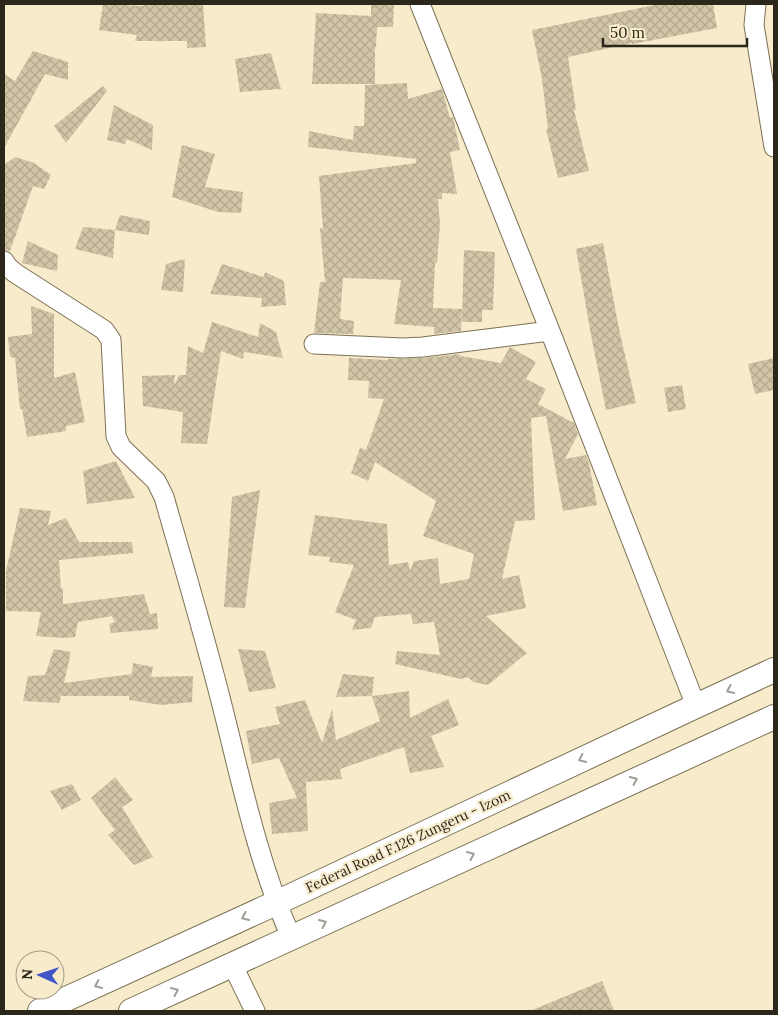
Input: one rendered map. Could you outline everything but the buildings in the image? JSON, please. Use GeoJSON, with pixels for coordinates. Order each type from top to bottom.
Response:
{"type":"FeatureCollection","features":[{"type":"Feature","properties":{"kind":"main road","name":"Federal Road F.126 Zungeru - Izom"},"geometry":{"type":"LineString","coordinates":[[40,1011],[276,904],[774,670]]}},
{"type":"Feature","properties":{"kind":"main road"},"geometry":{"type":"LineString","coordinates":[[131,1011],[774,717]]}},
{"type":"Feature","properties":{"kind":"street"},"geometry":{"type":"LineString","coordinates":[[420,4],[696,706]]}},
{"type":"Feature","properties":{"kind":"street"},"geometry":{"type":"LineString","coordinates":[[756,4],[754,24],[774,147]]}},
{"type":"Feature","properties":{"kind":"street"},"geometry":{"type":"LineString","coordinates":[[4,260],[15,273],[104,330],[111,340],[116,436],[121,447],[156,481],[164,497],[213,668],[276,904],[291,937]]}},
{"type":"Feature","properties":{"kind":"street"},"geometry":{"type":"LineString","coordinates":[[314,344],[402,348],[423,347],[550,331]]}},
{"type":"Feature","properties":{"kind":"street"},"geometry":{"type":"LineString","coordinates":[[232,964],[255,1011]]}}]}
